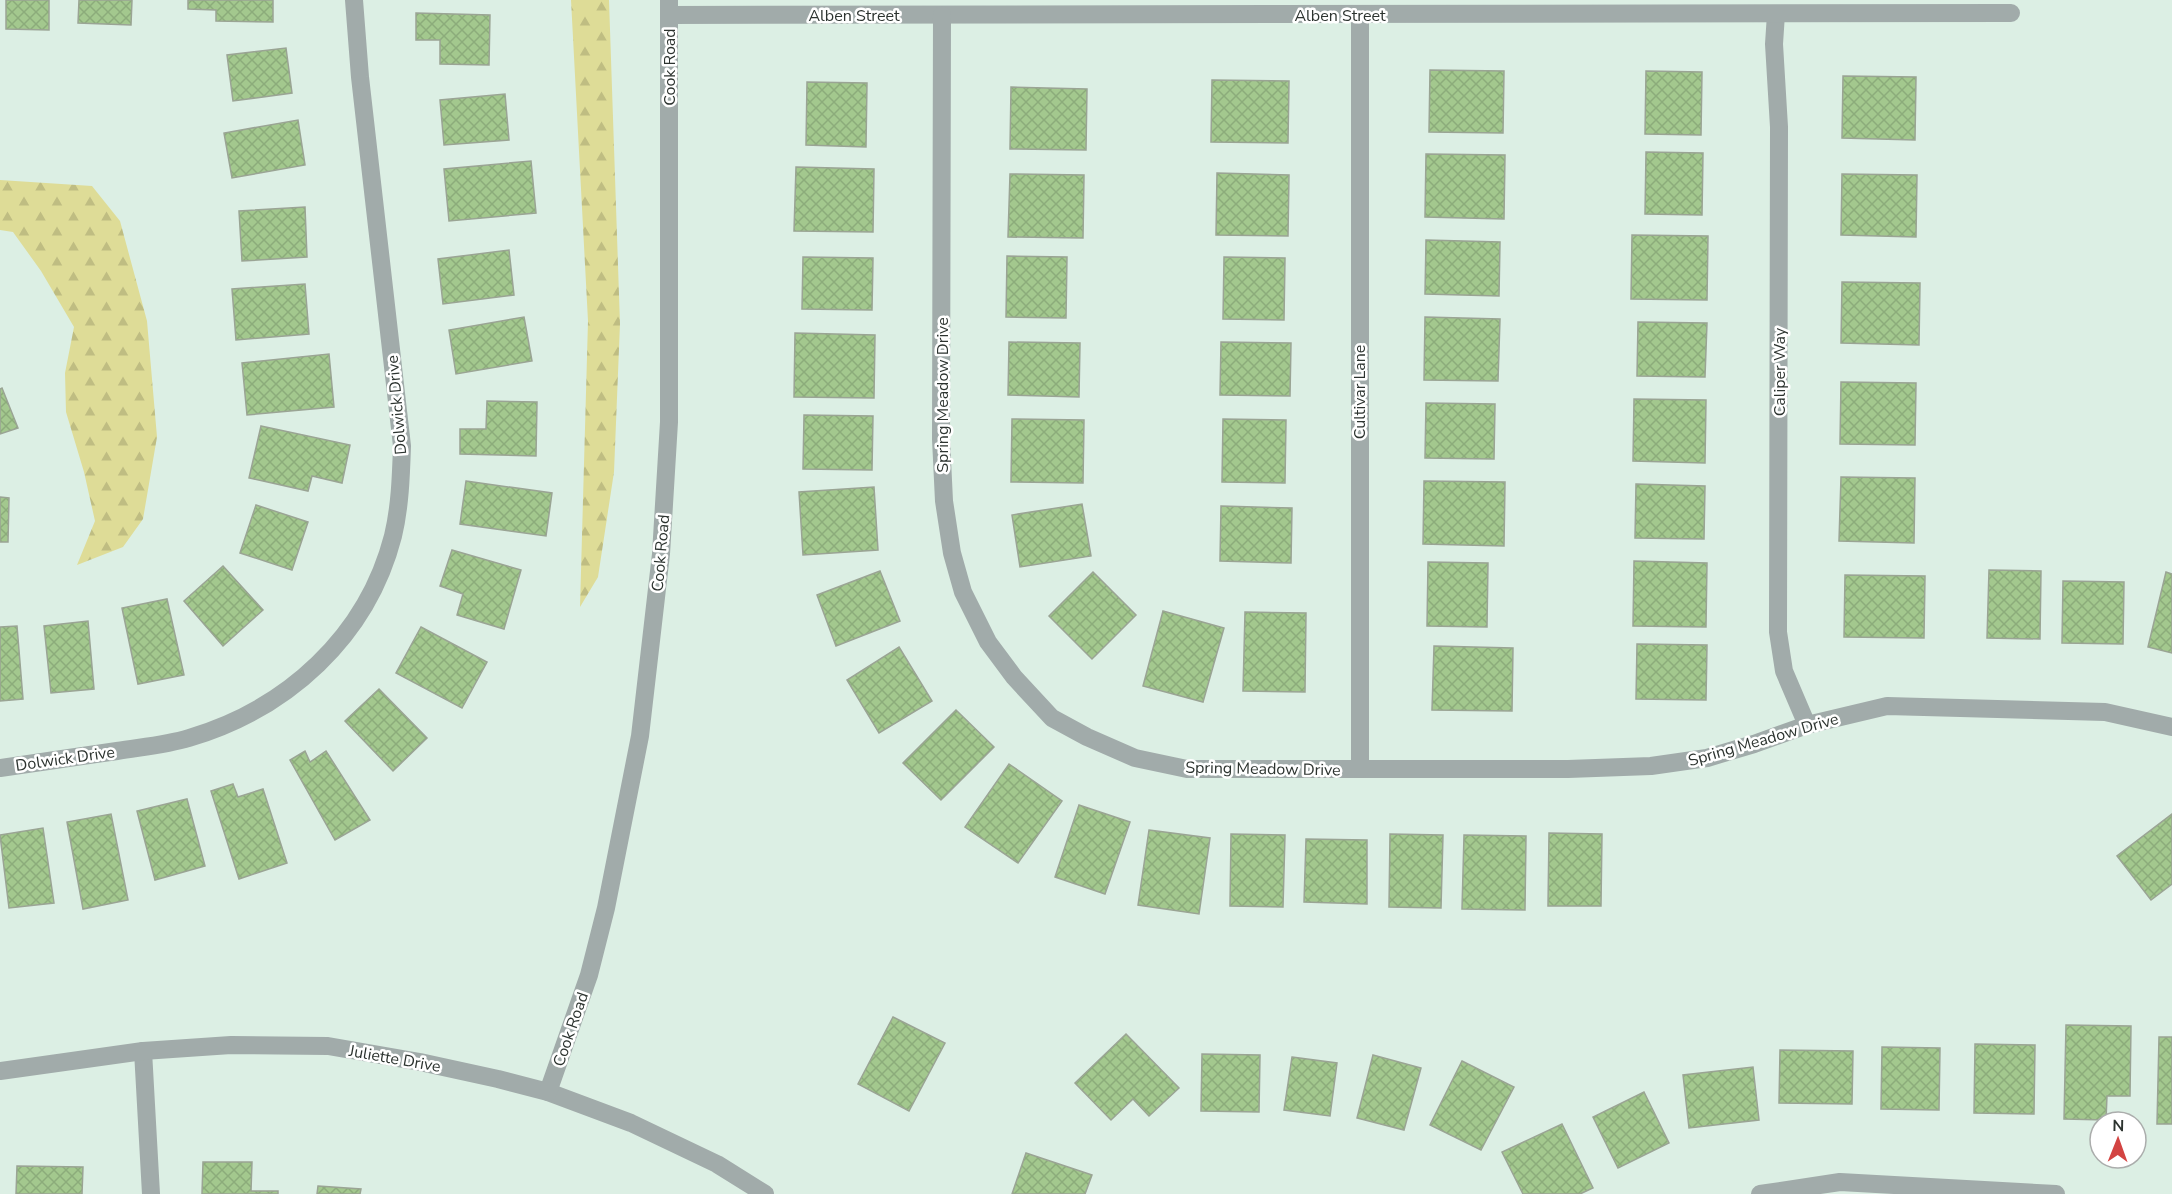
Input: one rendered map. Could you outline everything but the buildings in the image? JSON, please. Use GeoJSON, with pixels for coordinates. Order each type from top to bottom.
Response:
{"type":"FeatureCollection","features":[{"type":"Feature","properties":{"kind":"street","name":"Dolwick Drive"},"geometry":{"type":"LineString","coordinates":[[0,768],[159,745],[187,739],[228,725],[264,707],[291,688],[326,656],[359,615],[374,587],[392,538],[399,503],[402,446],[360,77],[354,0]]}},
{"type":"Feature","properties":{"kind":"street","name":"Alben Street"},"geometry":{"type":"LineString","coordinates":[[669,7],[942,15],[2011,13]]}},
{"type":"Feature","properties":{"kind":"street","name":"Cook Road"},"geometry":{"type":"LineString","coordinates":[[548,1092],[589,975],[606,908],[640,736],[661,554],[669,422],[669,7]]}},
{"type":"Feature","properties":{"kind":"street","name":"Caliper Way"},"geometry":{"type":"LineString","coordinates":[[1776,14],[1774,44],[1779,127],[1778,632],[1784,671],[1808,725]]}},
{"type":"Feature","properties":{"kind":"street","name":"Spring Meadow Drive"},"geometry":{"type":"LineString","coordinates":[[942,15],[941,439],[944,501],[952,553],[963,592],[988,642],[1014,677],[1052,718],[1087,737],[1135,758],[1187,769],[1568,769],[1651,766],[1707,758],[1808,725],[1887,706],[2105,711],[2172,726]]}},
{"type":"Feature","properties":{"kind":"street","name":"Cultivar Lane"},"geometry":{"type":"LineString","coordinates":[[1360,15],[1360,769]]}},
{"type":"Feature","properties":{"kind":"street","name":"Juliette Drive"},"geometry":{"type":"LineString","coordinates":[[0,1071],[143,1051],[231,1045],[328,1047],[420,1062],[548,1092],[630,1122],[717,1164],[765,1194]]}},
{"type":"Feature","properties":{"kind":"street"},"geometry":{"type":"LineString","coordinates":[[143,1051],[151,1194]]}},
{"type":"Feature","properties":{"kind":"street"},"geometry":{"type":"LineString","coordinates":[[1760,1194],[1840,1182],[1921,1190],[2056,1194]]}},
{"type":"Feature","properties":{"kind":"green space"},"geometry":{"type":"Polygon","coordinates":[[[571,0],[609,0],[620,324],[614,472],[598,577],[580,607],[588,321],[571,0]]]}},
{"type":"Feature","properties":{"kind":"green space"},"geometry":{"type":"Polygon","coordinates":[[[0,180],[92,186],[120,221],[147,321],[157,437],[143,519],[123,547],[77,565],[95,521],[84,472],[66,412],[65,373],[74,327],[41,271],[13,232],[0,230],[0,180]]]}}]}
